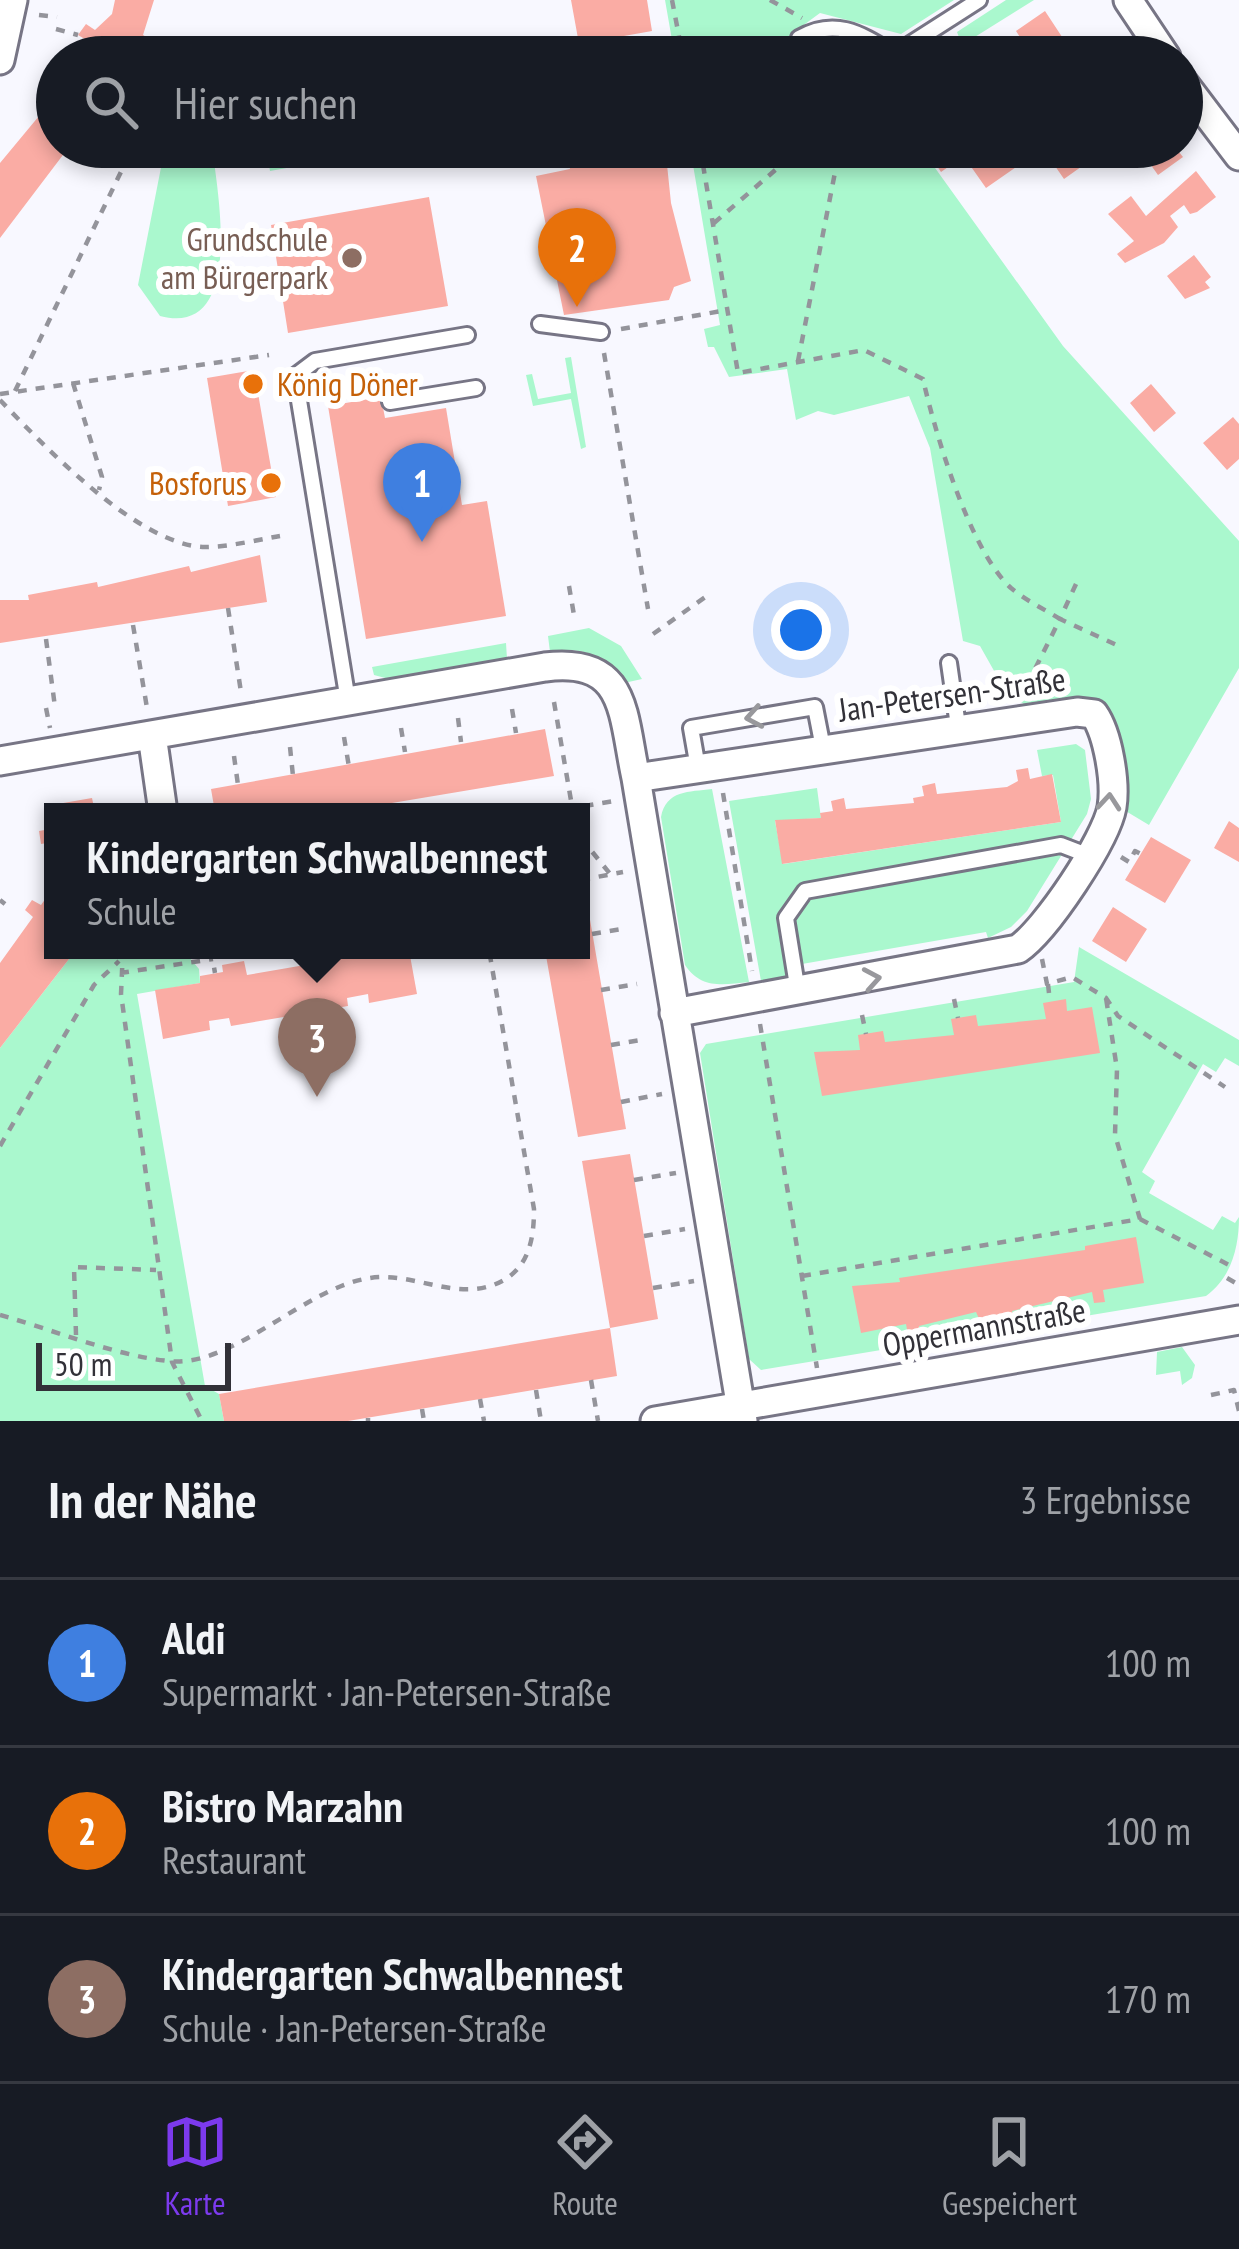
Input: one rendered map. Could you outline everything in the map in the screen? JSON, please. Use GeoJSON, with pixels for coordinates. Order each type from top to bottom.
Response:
{"type":"FeatureCollection","features":[{"type":"Feature","properties":{"kind":"street"},"geometry":{"type":"LineString","coordinates":[[0,60],[13,0]]}},
{"type":"Feature","properties":{"kind":"street"},"geometry":{"type":"LineString","coordinates":[[1128,0],[1152,36]]}},
{"type":"Feature","properties":{"kind":"street"},"geometry":{"type":"LineString","coordinates":[[1203,109],[1239,157]]}},
{"type":"Feature","properties":{"kind":"street"},"geometry":{"type":"LineString","coordinates":[[0,761],[545,667],[590,666],[616,692],[636,778],[742,1413]]}},
{"type":"Feature","properties":{"kind":"street","name":"Jan-Petersen-Straße"},"geometry":{"type":"LineString","coordinates":[[636,778],[1018,716],[1094,714],[1101,724],[1112,808],[1033,939]]}},
{"type":"Feature","properties":{"kind":"street"},"geometry":{"type":"LineString","coordinates":[[152,735],[162,803]]}},
{"type":"Feature","properties":{"kind":"street"},"geometry":{"type":"LineString","coordinates":[[674,1013],[994,957],[1033,939]]}},
{"type":"Feature","properties":{"kind":"street","name":"Oppermannstraße"},"geometry":{"type":"LineString","coordinates":[[655,1421],[742,1413],[1239,1320]]}},
{"type":"Feature","properties":{"kind":"lane"},"geometry":{"type":"LineString","coordinates":[[923,36],[979,0]]}},
{"type":"Feature","properties":{"kind":"lane"},"geometry":{"type":"LineString","coordinates":[[803,36],[819,27],[841,27],[857,36]]}},
{"type":"Feature","properties":{"kind":"lane"},"geometry":{"type":"LineString","coordinates":[[539,324],[601,332]]}},
{"type":"Feature","properties":{"kind":"lane"},"geometry":{"type":"LineString","coordinates":[[348,701],[295,376],[316,361],[467,335]]}},
{"type":"Feature","properties":{"kind":"lane"},"geometry":{"type":"LineString","coordinates":[[390,402],[476,388]]}},
{"type":"Feature","properties":{"kind":"lane"},"geometry":{"type":"LineString","coordinates":[[949,663],[958,726]]}},
{"type":"Feature","properties":{"kind":"lane"},"geometry":{"type":"LineString","coordinates":[[708,766],[691,728],[815,706],[823,748]]}},
{"type":"Feature","properties":{"kind":"lane"},"geometry":{"type":"LineString","coordinates":[[798,992],[786,918],[793,901],[805,892],[1060,844],[1087,855]]}},
{"type":"Feature","properties":{"kind":"path"},"geometry":{"type":"LineString","coordinates":[[672,0],[679,36]]}},
{"type":"Feature","properties":{"kind":"path"},"geometry":{"type":"LineString","coordinates":[[770,0],[819,27]]}},
{"type":"Feature","properties":{"kind":"path"},"geometry":{"type":"LineString","coordinates":[[56,29],[78,35]]}},
{"type":"Feature","properties":{"kind":"path"},"geometry":{"type":"LineString","coordinates":[[15,392],[123,168]]}},
{"type":"Feature","properties":{"kind":"path"},"geometry":{"type":"LineString","coordinates":[[704,168],[738,373],[864,350],[923,379],[944,460],[983,544],[1009,586],[1060,619],[1119,646]]}},
{"type":"Feature","properties":{"kind":"path"},"geometry":{"type":"LineString","coordinates":[[714,223],[778,168]]}},
{"type":"Feature","properties":{"kind":"path"},"geometry":{"type":"LineString","coordinates":[[798,361],[836,168]]}},
{"type":"Feature","properties":{"kind":"path"},"geometry":{"type":"LineString","coordinates":[[648,609],[601,332],[727,310]]}},
{"type":"Feature","properties":{"kind":"path"},"geometry":{"type":"LineString","coordinates":[[269,355],[0,397],[99,490],[165,538],[203,547],[280,536]]}},
{"type":"Feature","properties":{"kind":"path"},"geometry":{"type":"LineString","coordinates":[[73,383],[102,477],[99,490]]}},
{"type":"Feature","properties":{"kind":"path"},"geometry":{"type":"LineString","coordinates":[[1018,716],[1018,703],[1076,584]]}},
{"type":"Feature","properties":{"kind":"path"},"geometry":{"type":"LineString","coordinates":[[569,586],[575,621]]}},
{"type":"Feature","properties":{"kind":"path"},"geometry":{"type":"LineString","coordinates":[[653,634],[711,593]]}},
{"type":"Feature","properties":{"kind":"path"},"geometry":{"type":"LineString","coordinates":[[228,608],[238,675]]}},
{"type":"Feature","properties":{"kind":"path"},"geometry":{"type":"LineString","coordinates":[[133,625],[144,692]]}},
{"type":"Feature","properties":{"kind":"path"},"geometry":{"type":"LineString","coordinates":[[46,639],[55,707]]}},
{"type":"Feature","properties":{"kind":"path"},"geometry":{"type":"LineString","coordinates":[[554,702],[571,803]]}},
{"type":"Feature","properties":{"kind":"path"},"geometry":{"type":"LineString","coordinates":[[512,709],[516,733]]}},
{"type":"Feature","properties":{"kind":"path"},"geometry":{"type":"LineString","coordinates":[[458,718],[461,742]]}},
{"type":"Feature","properties":{"kind":"path"},"geometry":{"type":"LineString","coordinates":[[401,728],[405,752]]}},
{"type":"Feature","properties":{"kind":"path"},"geometry":{"type":"LineString","coordinates":[[344,737],[349,767]]}},
{"type":"Feature","properties":{"kind":"path"},"geometry":{"type":"LineString","coordinates":[[290,747],[293,776]]}},
{"type":"Feature","properties":{"kind":"path"},"geometry":{"type":"LineString","coordinates":[[234,756],[238,785]]}},
{"type":"Feature","properties":{"kind":"path"},"geometry":{"type":"LineString","coordinates":[[708,766],[754,989]]}},
{"type":"Feature","properties":{"kind":"path"},"geometry":{"type":"LineString","coordinates":[[590,806],[606,803]]}},
{"type":"Feature","properties":{"kind":"path"},"geometry":{"type":"LineString","coordinates":[[590,849],[611,874]]}},
{"type":"Feature","properties":{"kind":"path"},"geometry":{"type":"LineString","coordinates":[[1129,862],[1135,851],[1141,854]]}},
{"type":"Feature","properties":{"kind":"path"},"geometry":{"type":"LineString","coordinates":[[590,878],[650,868]]}},
{"type":"Feature","properties":{"kind":"path"},"geometry":{"type":"LineString","coordinates":[[592,934],[627,928]]}},
{"type":"Feature","properties":{"kind":"path"},"geometry":{"type":"LineString","coordinates":[[1033,939],[1050,1002]]}},
{"type":"Feature","properties":{"kind":"path"},"geometry":{"type":"LineString","coordinates":[[120,974],[213,959],[214,973]]}},
{"type":"Feature","properties":{"kind":"path"},"geometry":{"type":"LineString","coordinates":[[0,1316],[172,1362],[240,1341],[304,1303],[373,1277],[479,1292],[514,1274],[534,1234],[534,1209],[491,959]]}},
{"type":"Feature","properties":{"kind":"path"},"geometry":{"type":"LineString","coordinates":[[119,961],[156,1270],[172,1362],[202,1421]]}},
{"type":"Feature","properties":{"kind":"path"},"geometry":{"type":"LineString","coordinates":[[0,1146],[94,985],[119,961]]}},
{"type":"Feature","properties":{"kind":"path"},"geometry":{"type":"LineString","coordinates":[[1048,984],[1072,977],[1106,998],[1118,1016],[1225,1087]]}},
{"type":"Feature","properties":{"kind":"path"},"geometry":{"type":"LineString","coordinates":[[602,990],[637,984]]}},
{"type":"Feature","properties":{"kind":"path"},"geometry":{"type":"LineString","coordinates":[[1106,998],[1117,1069],[1115,1135],[1140,1219]]}},
{"type":"Feature","properties":{"kind":"path"},"geometry":{"type":"LineString","coordinates":[[954,1000],[958,1018]]}},
{"type":"Feature","properties":{"kind":"path"},"geometry":{"type":"LineString","coordinates":[[758,1014],[818,1368]]}},
{"type":"Feature","properties":{"kind":"path"},"geometry":{"type":"LineString","coordinates":[[862,1015],[866,1034]]}},
{"type":"Feature","properties":{"kind":"path"},"geometry":{"type":"LineString","coordinates":[[611,1045],[646,1039]]}},
{"type":"Feature","properties":{"kind":"path"},"geometry":{"type":"LineString","coordinates":[[621,1102],[656,1096]]}},
{"type":"Feature","properties":{"kind":"path"},"geometry":{"type":"LineString","coordinates":[[634,1180],[670,1174]]}},
{"type":"Feature","properties":{"kind":"path"},"geometry":{"type":"LineString","coordinates":[[802,1276],[1140,1219],[1233,1267]]}},
{"type":"Feature","properties":{"kind":"path"},"geometry":{"type":"LineString","coordinates":[[644,1236],[680,1230]]}},
{"type":"Feature","properties":{"kind":"path"},"geometry":{"type":"LineString","coordinates":[[76,1336],[74,1267],[156,1270]]}},
{"type":"Feature","properties":{"kind":"path"},"geometry":{"type":"LineString","coordinates":[[1227,1278],[1239,1285]]}},
{"type":"Feature","properties":{"kind":"path"},"geometry":{"type":"LineString","coordinates":[[652,1288],[689,1282]]}},
{"type":"Feature","properties":{"kind":"path"},"geometry":{"type":"LineString","coordinates":[[591,1380],[598,1421]]}},
{"type":"Feature","properties":{"kind":"path"},"geometry":{"type":"LineString","coordinates":[[536,1390],[541,1421]]}},
{"type":"Feature","properties":{"kind":"path"},"geometry":{"type":"LineString","coordinates":[[1211,1394],[1234,1390],[1239,1411]]}},
{"type":"Feature","properties":{"kind":"path"},"geometry":{"type":"LineString","coordinates":[[480,1399],[484,1421]]}},
{"type":"Feature","properties":{"kind":"path"},"geometry":{"type":"LineString","coordinates":[[422,1409],[424,1421]]}},
{"type":"Feature","properties":{"kind":"green space"},"geometry":{"type":"Polygon","coordinates":[[[665,0],[954,0],[901,34],[820,13],[789,36],[671,36],[665,0]]]}},
{"type":"Feature","properties":{"kind":"green space"},"geometry":{"type":"Polygon","coordinates":[[[1006,0],[1034,0],[976,36],[959,36],[957,32],[1006,0]]]}},
{"type":"Feature","properties":{"kind":"green space"},"geometry":{"type":"Polygon","coordinates":[[[161,168],[215,168],[220,257],[205,305],[187,317],[160,316],[138,285],[161,168]]]}},
{"type":"Feature","properties":{"kind":"green space"},"geometry":{"type":"Polygon","coordinates":[[[694,168],[935,168],[1063,346],[1239,541],[1239,668],[1149,825],[1124,810],[1076,699],[1024,704],[1006,692],[980,646],[963,641],[930,448],[909,396],[834,415],[818,411],[796,420],[787,369],[729,377],[714,347],[708,347],[704,329],[720,325],[694,168]]]}},
{"type":"Feature","properties":{"kind":"green space"},"geometry":{"type":"Polygon","coordinates":[[[571,357],[586,447],[581,449],[571,399],[533,406],[526,375],[532,374],[538,399],[571,393],[565,358],[571,357]]]}},
{"type":"Feature","properties":{"kind":"green space"},"geometry":{"type":"Polygon","coordinates":[[[589,628],[621,646],[642,679],[624,683],[601,659],[583,652],[550,652],[548,636],[589,628]]]}},
{"type":"Feature","properties":{"kind":"green space"},"geometry":{"type":"Polygon","coordinates":[[[506,643],[507,659],[389,679],[374,675],[372,667],[506,643]]]}},
{"type":"Feature","properties":{"kind":"green space"},"geometry":{"type":"Polygon","coordinates":[[[1076,744],[1085,750],[1091,799],[1087,814],[1027,911],[1011,927],[988,938],[986,932],[802,964],[804,981],[769,986],[761,981],[729,801],[817,788],[821,818],[775,821],[783,864],[1061,822],[1053,775],[1042,776],[1037,750],[1076,744]]]}},
{"type":"Feature","properties":{"kind":"green space"},"geometry":{"type":"Polygon","coordinates":[[[712,789],[749,982],[705,982],[685,965],[661,817],[673,797],[712,789]]]}},
{"type":"Feature","properties":{"kind":"green space"},"geometry":{"type":"Polygon","coordinates":[[[1079,947],[1239,1040],[1239,1066],[1225,1058],[1216,1072],[1203,1064],[1142,1172],[1155,1181],[1149,1193],[1213,1230],[1222,1216],[1235,1223],[1239,1217],[1235,1250],[1222,1280],[1206,1296],[761,1370],[749,1359],[700,1053],[706,1044],[1074,982],[1079,947]]]}},
{"type":"Feature","properties":{"kind":"green space"},"geometry":{"type":"Polygon","coordinates":[[[69,959],[191,959],[199,969],[200,983],[137,994],[205,1386],[219,1394],[224,1421],[0,1421],[0,1048],[69,959]]]}},
{"type":"Feature","properties":{"kind":"green space"},"geometry":{"type":"Polygon","coordinates":[[[1182,1347],[1195,1365],[1192,1378],[1182,1385],[1180,1371],[1156,1375],[1157,1352],[1182,1347]]]}},
{"type":"Feature","properties":{"kind":"building"},"geometry":{"type":"Polygon","coordinates":[[[115,0],[154,0],[145,36],[78,35],[86,24],[95,30],[112,14],[115,0]]]}},
{"type":"Feature","properties":{"kind":"building"},"geometry":{"type":"Polygon","coordinates":[[[571,0],[647,0],[652,31],[578,36],[571,0]]]}},
{"type":"Feature","properties":{"kind":"building"},"geometry":{"type":"Polygon","coordinates":[[[1045,11],[1061,36],[1019,36],[1016,31],[1045,11]]]}},
{"type":"Feature","properties":{"kind":"building"},"geometry":{"type":"Polygon","coordinates":[[[36,120],[36,168],[53,168],[0,238],[0,163],[36,120]]]}},
{"type":"Feature","properties":{"kind":"building"},"geometry":{"type":"Polygon","coordinates":[[[667,168],[671,203],[691,281],[674,287],[669,300],[564,315],[536,176],[570,169],[667,168]]]}},
{"type":"Feature","properties":{"kind":"building"},"geometry":{"type":"Polygon","coordinates":[[[972,168],[1015,168],[986,188],[972,168]]]}},
{"type":"Feature","properties":{"kind":"building"},"geometry":{"type":"Polygon","coordinates":[[[1056,168],[1079,168],[1064,179],[1056,168]]]}},
{"type":"Feature","properties":{"kind":"building"},"geometry":{"type":"Polygon","coordinates":[[[1196,171],[1216,197],[1190,214],[1184,205],[1170,216],[1178,227],[1164,243],[1125,263],[1117,254],[1134,241],[1108,214],[1131,196],[1146,216],[1196,171]]]}},
{"type":"Feature","properties":{"kind":"building"},"geometry":{"type":"Polygon","coordinates":[[[429,197],[448,306],[288,333],[271,225],[429,197]]]}},
{"type":"Feature","properties":{"kind":"building"},"geometry":{"type":"Polygon","coordinates":[[[1194,255],[1211,277],[1205,282],[1210,288],[1185,299],[1167,276],[1194,255]]]}},
{"type":"Feature","properties":{"kind":"building"},"geometry":{"type":"Polygon","coordinates":[[[254,370],[276,497],[228,506],[207,378],[254,370]]]}},
{"type":"Feature","properties":{"kind":"building"},"geometry":{"type":"Polygon","coordinates":[[[1151,384],[1176,413],[1154,432],[1130,403],[1151,384]]]}},
{"type":"Feature","properties":{"kind":"building"},"geometry":{"type":"Polygon","coordinates":[[[381,397],[385,418],[446,408],[462,505],[487,501],[506,616],[366,639],[328,406],[381,397]]]}},
{"type":"Feature","properties":{"kind":"building"},"geometry":{"type":"Polygon","coordinates":[[[1233,417],[1239,424],[1239,459],[1227,470],[1203,443],[1233,417]]]}},
{"type":"Feature","properties":{"kind":"building"},"geometry":{"type":"Polygon","coordinates":[[[260,555],[267,602],[0,643],[0,600],[29,600],[28,595],[97,582],[98,587],[189,566],[191,572],[260,555]]]}},
{"type":"Feature","properties":{"kind":"building"},"geometry":{"type":"Polygon","coordinates":[[[545,729],[554,776],[392,803],[213,803],[211,789],[545,729]]]}},
{"type":"Feature","properties":{"kind":"building"},"geometry":{"type":"Polygon","coordinates":[[[1028,768],[1030,779],[1052,774],[1061,822],[782,864],[775,820],[821,818],[820,813],[833,811],[831,801],[844,798],[846,809],[914,803],[913,798],[924,796],[922,786],[935,783],[937,794],[1007,787],[1018,781],[1016,770],[1028,768]]]}},
{"type":"Feature","properties":{"kind":"building"},"geometry":{"type":"Polygon","coordinates":[[[1229,821],[1239,828],[1239,862],[1214,848],[1229,821]]]}},
{"type":"Feature","properties":{"kind":"building"},"geometry":{"type":"Polygon","coordinates":[[[1151,837],[1191,860],[1165,903],[1125,880],[1151,837]]]}},
{"type":"Feature","properties":{"kind":"building"},"geometry":{"type":"Polygon","coordinates":[[[32,900],[41,905],[44,901],[44,959],[69,959],[0,1048],[0,963],[33,917],[25,910],[32,900]]]}},
{"type":"Feature","properties":{"kind":"building"},"geometry":{"type":"Polygon","coordinates":[[[1113,907],[1147,929],[1126,962],[1092,941],[1113,907]]]}},
{"type":"Feature","properties":{"kind":"building"},"geometry":{"type":"Polygon","coordinates":[[[590,920],[626,1129],[578,1137],[547,959],[590,959],[590,920]]]}},
{"type":"Feature","properties":{"kind":"building"},"geometry":{"type":"Polygon","coordinates":[[[340,959],[411,959],[417,994],[369,1003],[368,994],[347,998],[348,1006],[231,1026],[229,1018],[209,1021],[210,1030],[163,1039],[155,990],[200,983],[200,976],[223,972],[222,965],[244,961],[247,975],[340,959]]]}},
{"type":"Feature","properties":{"kind":"building"},"geometry":{"type":"Polygon","coordinates":[[[1066,999],[1067,1011],[1092,1007],[1100,1053],[822,1096],[814,1052],[860,1050],[858,1035],[883,1031],[885,1042],[954,1035],[951,1019],[976,1015],[978,1026],[1046,1019],[1043,1003],[1066,999]]]}},
{"type":"Feature","properties":{"kind":"building"},"geometry":{"type":"Polygon","coordinates":[[[630,1154],[658,1319],[610,1328],[582,1161],[630,1154]]]}},
{"type":"Feature","properties":{"kind":"building"},"geometry":{"type":"Polygon","coordinates":[[[1136,1237],[1144,1283],[1103,1290],[1105,1302],[1094,1303],[1092,1292],[1012,1311],[1014,1318],[981,1323],[976,1312],[919,1326],[920,1333],[908,1335],[906,1324],[861,1333],[852,1286],[900,1282],[899,1278],[1085,1250],[1085,1246],[1136,1237]]]}},
{"type":"Feature","properties":{"kind":"building"},"geometry":{"type":"Polygon","coordinates":[[[610,1328],[617,1376],[348,1421],[224,1421],[219,1394],[610,1328]]]}},
{"type":"Feature","properties":{"kind":"place","name":"Grundschule am Bürgerpark"},"geometry":{"type":"Point","coordinates":[352,258]}},
{"type":"Feature","properties":{"kind":"place","name":"Bistro Marzahn"},"geometry":{"type":"Point","coordinates":[577,307]}},
{"type":"Feature","properties":{"kind":"place","name":"König Döner"},"geometry":{"type":"Point","coordinates":[253,384]}},
{"type":"Feature","properties":{"kind":"place","name":"Bosforus"},"geometry":{"type":"Point","coordinates":[271,483]}},
{"type":"Feature","properties":{"kind":"place","name":"Aldi"},"geometry":{"type":"Point","coordinates":[422,542]}},
{"type":"Feature","properties":{"kind":"place","name":"Kindergarten Schwalbennest"},"geometry":{"type":"Point","coordinates":[317,1097]}}]}
